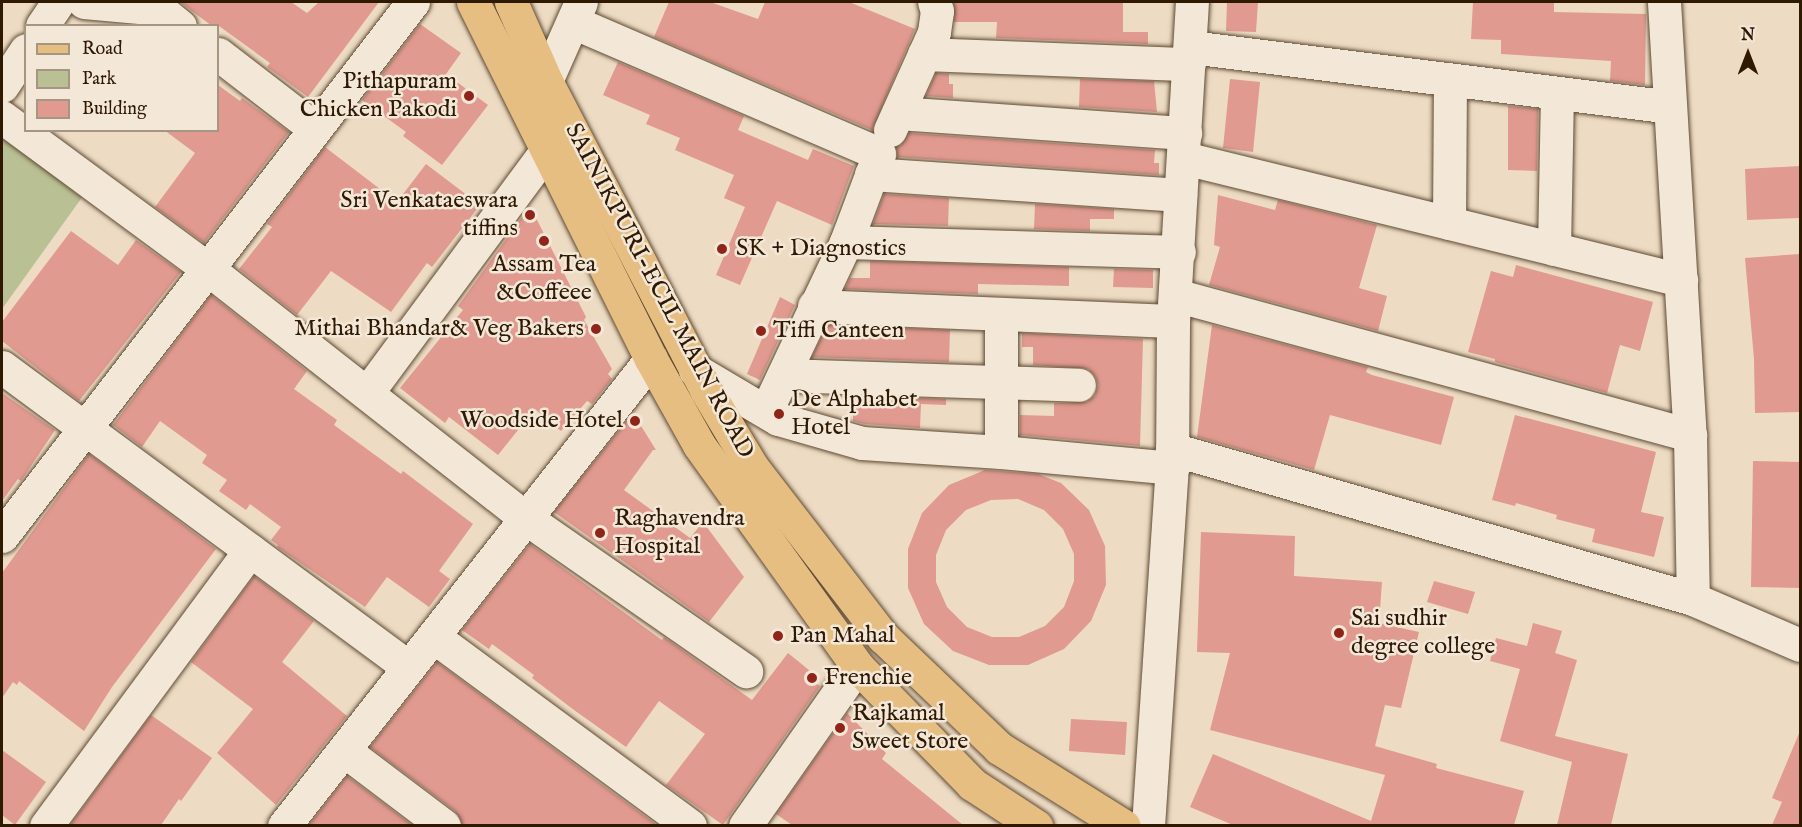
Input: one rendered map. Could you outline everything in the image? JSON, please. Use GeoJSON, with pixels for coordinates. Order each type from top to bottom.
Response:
{"type":"FeatureCollection","features":[{"type":"Feature","properties":{"kind":"main road","name":"SAINIKPURI-ECIL MAIN ROAD"},"geometry":{"type":"LineString","coordinates":[[472,2],[651,359],[699,445],[857,666],[972,784],[1036,825]]}},
{"type":"Feature","properties":{"kind":"main road","name":"SAINIKPURI-ECIL MAIN ROAD"},"geometry":{"type":"LineString","coordinates":[[511,2],[546,81],[695,370],[752,467],[883,637],[999,748],[1124,825]]}},
{"type":"Feature","properties":{"kind":"street"},"geometry":{"type":"LineString","coordinates":[[43,24],[58,2]]}},
{"type":"Feature","properties":{"kind":"street"},"geometry":{"type":"LineString","coordinates":[[84,2],[159,9],[178,24]]}},
{"type":"Feature","properties":{"kind":"street"},"geometry":{"type":"LineString","coordinates":[[2,536],[413,2]]}},
{"type":"Feature","properties":{"kind":"street"},"geometry":{"type":"LineString","coordinates":[[766,411],[846,242],[875,164],[937,24],[934,2]]}},
{"type":"Feature","properties":{"kind":"street"},"geometry":{"type":"LineString","coordinates":[[1148,825],[1172,458],[1174,308],[1192,2]]}},
{"type":"Feature","properties":{"kind":"street"},"geometry":{"type":"LineString","coordinates":[[1664,2],[1690,435],[1693,599]]}},
{"type":"Feature","properties":{"kind":"street"},"geometry":{"type":"LineString","coordinates":[[528,112],[546,81],[577,12],[875,164],[1180,195]]}},
{"type":"Feature","properties":{"kind":"street"},"geometry":{"type":"LineString","coordinates":[[2,86],[24,53]]}},
{"type":"Feature","properties":{"kind":"street"},"geometry":{"type":"LineString","coordinates":[[924,54],[1189,56],[1450,80],[1669,108]]}},
{"type":"Feature","properties":{"kind":"street"},"geometry":{"type":"LineString","coordinates":[[219,55],[314,128]]}},
{"type":"Feature","properties":{"kind":"street"},"geometry":{"type":"LineString","coordinates":[[1449,223],[1450,80]]}},
{"type":"Feature","properties":{"kind":"street"},"geometry":{"type":"LineString","coordinates":[[1554,249],[1557,93]]}},
{"type":"Feature","properties":{"kind":"street"},"geometry":{"type":"LineString","coordinates":[[898,112],[1184,145],[1449,223],[1681,280]]}},
{"type":"Feature","properties":{"kind":"street"},"geometry":{"type":"LineString","coordinates":[[2,117],[208,269],[527,519],[746,671]]}},
{"type":"Feature","properties":{"kind":"street"},"geometry":{"type":"LineString","coordinates":[[367,393],[547,150]]}},
{"type":"Feature","properties":{"kind":"street"},"geometry":{"type":"LineString","coordinates":[[846,242],[1179,252]]}},
{"type":"Feature","properties":{"kind":"street"},"geometry":{"type":"LineString","coordinates":[[814,306],[1001,316],[1174,308],[1690,435]]}},
{"type":"Feature","properties":{"kind":"street"},"geometry":{"type":"LineString","coordinates":[[1001,316],[1001,452]]}},
{"type":"Feature","properties":{"kind":"street"},"geometry":{"type":"LineString","coordinates":[[284,825],[345,751],[408,667],[434,638],[651,359]]}},
{"type":"Feature","properties":{"kind":"street"},"geometry":{"type":"LineString","coordinates":[[2,367],[408,667]]}},
{"type":"Feature","properties":{"kind":"street"},"geometry":{"type":"LineString","coordinates":[[695,370],[797,426],[862,443],[1001,452],[1172,458],[1693,599],[1800,645]]}},
{"type":"Feature","properties":{"kind":"street"},"geometry":{"type":"LineString","coordinates":[[783,375],[1079,385]]}},
{"type":"Feature","properties":{"kind":"street"},"geometry":{"type":"LineString","coordinates":[[46,825],[250,550]]}},
{"type":"Feature","properties":{"kind":"street"},"geometry":{"type":"LineString","coordinates":[[434,638],[690,825]]}},
{"type":"Feature","properties":{"kind":"street"},"geometry":{"type":"LineString","coordinates":[[749,824],[857,666]]}},
{"type":"Feature","properties":{"kind":"street"},"geometry":{"type":"LineString","coordinates":[[345,751],[444,825]]}},
{"type":"Feature","properties":{"kind":"green space"},"geometry":{"type":"Polygon","coordinates":[[[2,137],[83,196],[2,309],[2,137]]]}},
{"type":"Feature","properties":{"kind":"building"},"geometry":{"type":"Polygon","coordinates":[[[180,2],[291,2],[307,13],[319,2],[379,2],[308,97],[267,67],[270,63],[219,24],[209,24],[180,2]]]}},
{"type":"Feature","properties":{"kind":"building"},"geometry":{"type":"Polygon","coordinates":[[[669,2],[710,2],[758,19],[765,2],[849,2],[915,29],[872,130],[654,37],[669,2]]]}},
{"type":"Feature","properties":{"kind":"building"},"geometry":{"type":"Polygon","coordinates":[[[954,2],[1123,2],[1123,32],[1148,32],[1148,44],[996,38],[997,22],[954,22],[954,2]]]}},
{"type":"Feature","properties":{"kind":"building"},"geometry":{"type":"Polygon","coordinates":[[[1227,2],[1258,2],[1256,32],[1226,31],[1227,2]]]}},
{"type":"Feature","properties":{"kind":"building"},"geometry":{"type":"Polygon","coordinates":[[[1473,2],[1554,2],[1554,12],[1646,14],[1645,85],[1610,81],[1611,61],[1501,54],[1501,40],[1471,39],[1473,2]]]}},
{"type":"Feature","properties":{"kind":"building"},"geometry":{"type":"Polygon","coordinates":[[[420,24],[461,53],[446,74],[488,105],[442,165],[403,136],[406,132],[362,100],[420,24]]]}},
{"type":"Feature","properties":{"kind":"building"},"geometry":{"type":"Polygon","coordinates":[[[618,62],[744,116],[738,130],[808,160],[813,149],[854,166],[832,225],[777,201],[740,285],[716,275],[745,207],[724,198],[734,175],[675,150],[680,138],[646,124],[650,115],[603,95],[618,62]]]}},
{"type":"Feature","properties":{"kind":"building"},"geometry":{"type":"Polygon","coordinates":[[[936,73],[949,74],[949,84],[953,84],[953,98],[926,96],[936,73]]]}},
{"type":"Feature","properties":{"kind":"building"},"geometry":{"type":"Polygon","coordinates":[[[1080,79],[1154,81],[1157,112],[1079,107],[1080,79]]]}},
{"type":"Feature","properties":{"kind":"building"},"geometry":{"type":"Polygon","coordinates":[[[1230,79],[1260,82],[1253,152],[1223,148],[1230,79]]]}},
{"type":"Feature","properties":{"kind":"building"},"geometry":{"type":"Polygon","coordinates":[[[219,86],[240,101],[242,98],[289,132],[204,243],[155,207],[195,153],[167,132],[219,132],[219,86]]]}},
{"type":"Feature","properties":{"kind":"building"},"geometry":{"type":"Polygon","coordinates":[[[1508,106],[1538,109],[1537,171],[1508,170],[1508,106]]]}},
{"type":"Feature","properties":{"kind":"building"},"geometry":{"type":"Polygon","coordinates":[[[909,133],[1155,150],[1154,163],[1159,163],[1159,175],[897,157],[896,147],[901,145],[909,133]]]}},
{"type":"Feature","properties":{"kind":"building"},"geometry":{"type":"Polygon","coordinates":[[[325,147],[397,202],[426,164],[480,205],[432,267],[427,263],[391,312],[331,271],[297,315],[239,269],[272,227],[267,224],[325,147]]]}},
{"type":"Feature","properties":{"kind":"building"},"geometry":{"type":"Polygon","coordinates":[[[1800,166],[1800,218],[1747,220],[1745,169],[1800,166]]]}},
{"type":"Feature","properties":{"kind":"building"},"geometry":{"type":"Polygon","coordinates":[[[884,194],[949,198],[948,226],[873,224],[884,194]]]}},
{"type":"Feature","properties":{"kind":"building"},"geometry":{"type":"Polygon","coordinates":[[[1218,195],[1275,210],[1278,200],[1377,225],[1359,288],[1387,296],[1378,331],[1209,285],[1220,247],[1214,245],[1218,195]]]}},
{"type":"Feature","properties":{"kind":"building"},"geometry":{"type":"Polygon","coordinates":[[[1035,204],[1114,209],[1114,219],[1090,219],[1090,231],[1034,229],[1035,204]]]}},
{"type":"Feature","properties":{"kind":"building"},"geometry":{"type":"Polygon","coordinates":[[[530,206],[586,317],[584,320],[612,369],[608,374],[612,379],[592,404],[587,401],[561,431],[535,409],[498,455],[449,417],[445,423],[400,388],[463,310],[458,306],[530,206]]]}},
{"type":"Feature","properties":{"kind":"building"},"geometry":{"type":"Polygon","coordinates":[[[71,231],[118,265],[136,240],[181,272],[79,401],[2,341],[2,322],[71,231]]]}},
{"type":"Feature","properties":{"kind":"building"},"geometry":{"type":"Polygon","coordinates":[[[1800,254],[1800,412],[1755,413],[1754,359],[1745,258],[1800,254]]]}},
{"type":"Feature","properties":{"kind":"building"},"geometry":{"type":"Polygon","coordinates":[[[870,261],[1069,267],[1069,286],[978,284],[978,294],[845,289],[850,278],[870,278],[870,261]]]}},
{"type":"Feature","properties":{"kind":"building"},"geometry":{"type":"Polygon","coordinates":[[[1516,265],[1653,302],[1640,351],[1620,345],[1607,393],[1495,362],[1495,359],[1468,352],[1491,271],[1513,277],[1516,265]]]}},
{"type":"Feature","properties":{"kind":"building"},"geometry":{"type":"Polygon","coordinates":[[[1114,269],[1153,270],[1153,288],[1113,287],[1114,269]]]}},
{"type":"Feature","properties":{"kind":"building"},"geometry":{"type":"Polygon","coordinates":[[[211,295],[307,371],[294,389],[337,420],[334,425],[401,474],[403,471],[473,524],[439,571],[450,579],[429,607],[387,577],[365,607],[277,547],[278,545],[271,540],[281,527],[250,504],[246,510],[219,491],[227,480],[202,463],[207,455],[160,421],[142,447],[113,425],[211,295]]]}},
{"type":"Feature","properties":{"kind":"building"},"geometry":{"type":"Polygon","coordinates":[[[780,297],[795,305],[760,380],[747,374],[780,297]]]}},
{"type":"Feature","properties":{"kind":"building"},"geometry":{"type":"Polygon","coordinates":[[[827,325],[950,330],[949,362],[812,357],[827,325]]]}},
{"type":"Feature","properties":{"kind":"building"},"geometry":{"type":"Polygon","coordinates":[[[1212,325],[1368,367],[1366,372],[1372,375],[1454,397],[1441,445],[1330,415],[1314,470],[1197,437],[1212,325]]]}},
{"type":"Feature","properties":{"kind":"building"},"geometry":{"type":"Polygon","coordinates":[[[1022,333],[1143,339],[1140,446],[1020,435],[1020,415],[1054,416],[1054,403],[1087,402],[1095,395],[1098,385],[1095,376],[1088,369],[1033,365],[1033,347],[1022,347],[1022,333]]]}},
{"type":"Feature","properties":{"kind":"building"},"geometry":{"type":"Polygon","coordinates":[[[2,393],[55,430],[21,481],[18,479],[2,501],[2,393]]]}},
{"type":"Feature","properties":{"kind":"building"},"geometry":{"type":"Polygon","coordinates":[[[844,396],[946,399],[946,405],[921,404],[920,428],[865,424],[853,421],[853,403],[844,403],[844,396]]]}},
{"type":"Feature","properties":{"kind":"building"},"geometry":{"type":"Polygon","coordinates":[[[633,413],[656,450],[653,450],[624,490],[690,538],[703,522],[744,577],[709,622],[554,512],[633,413]]]}},
{"type":"Feature","properties":{"kind":"building"},"geometry":{"type":"Polygon","coordinates":[[[1515,415],[1656,452],[1641,512],[1664,517],[1654,557],[1592,542],[1595,529],[1556,519],[1557,515],[1516,503],[1515,506],[1492,500],[1515,415]]]}},
{"type":"Feature","properties":{"kind":"building"},"geometry":{"type":"Polygon","coordinates":[[[89,454],[216,549],[112,687],[84,731],[19,681],[17,685],[13,682],[2,698],[2,573],[89,454]]]}},
{"type":"Feature","properties":{"kind":"building"},"geometry":{"type":"Polygon","coordinates":[[[1753,461],[1800,462],[1800,588],[1751,587],[1753,461]]]}},
{"type":"Feature","properties":{"kind":"building"},"geometry":{"type":"Polygon","coordinates":[[[985,470],[1038,474],[1061,483],[1089,510],[1105,546],[1106,585],[1091,621],[1064,649],[1028,665],[989,665],[953,651],[924,624],[908,588],[908,549],[922,513],[949,485],[985,470]],[[1018,499],[991,500],[966,510],[946,530],[936,555],[936,582],[947,607],[967,627],[992,637],[1019,637],[1045,626],[1064,607],[1074,581],[1074,554],[1063,529],[1044,510],[1018,499]]]}},
{"type":"Feature","properties":{"kind":"building"},"geometry":{"type":"Polygon","coordinates":[[[1201,532],[1295,536],[1294,576],[1382,582],[1379,623],[1419,632],[1401,708],[1385,705],[1375,746],[1437,764],[1436,768],[1524,791],[1514,825],[1233,825],[1190,807],[1213,754],[1371,821],[1385,775],[1210,730],[1230,653],[1197,652],[1201,532]]]}},
{"type":"Feature","properties":{"kind":"building"},"geometry":{"type":"Polygon","coordinates":[[[530,544],[662,640],[664,637],[752,700],[788,653],[820,679],[817,684],[820,686],[723,825],[666,785],[705,734],[659,701],[626,747],[532,678],[534,675],[492,644],[489,649],[462,630],[530,544]]]}},
{"type":"Feature","properties":{"kind":"building"},"geometry":{"type":"Polygon","coordinates":[[[254,576],[314,621],[282,662],[347,716],[276,805],[217,753],[253,709],[191,662],[254,576]]]}},
{"type":"Feature","properties":{"kind":"building"},"geometry":{"type":"Polygon","coordinates":[[[1434,581],[1475,592],[1468,614],[1427,602],[1434,581]]]}},
{"type":"Feature","properties":{"kind":"building"},"geometry":{"type":"Polygon","coordinates":[[[1533,623],[1562,631],[1555,653],[1577,660],[1555,736],[1628,754],[1611,825],[1557,825],[1572,762],[1500,741],[1520,669],[1490,661],[1496,638],[1527,646],[1533,623]]]}},
{"type":"Feature","properties":{"kind":"building"},"geometry":{"type":"Polygon","coordinates":[[[437,662],[657,825],[462,825],[455,811],[370,747],[437,662]]]}},
{"type":"Feature","properties":{"kind":"building"},"geometry":{"type":"Polygon","coordinates":[[[847,713],[886,753],[882,759],[963,825],[792,825],[776,814],[847,713]]]}},
{"type":"Feature","properties":{"kind":"building"},"geometry":{"type":"Polygon","coordinates":[[[151,715],[212,758],[181,801],[179,799],[161,825],[70,825],[151,715]]]}},
{"type":"Feature","properties":{"kind":"building"},"geometry":{"type":"Polygon","coordinates":[[[1071,719],[1127,722],[1125,755],[1069,751],[1071,719]]]}},
{"type":"Feature","properties":{"kind":"building"},"geometry":{"type":"Polygon","coordinates":[[[1800,731],[1800,825],[1772,825],[1782,802],[1772,798],[1800,731]]]}},
{"type":"Feature","properties":{"kind":"building"},"geometry":{"type":"Polygon","coordinates":[[[2,750],[46,782],[15,825],[2,815],[2,750]]]}},
{"type":"Feature","properties":{"kind":"building"},"geometry":{"type":"Polygon","coordinates":[[[347,776],[412,825],[309,825],[347,776]]]}},
{"type":"Feature","properties":{"kind":"place","name":"Pithapuram Chicken Pakodi"},"geometry":{"type":"Point","coordinates":[469,96]}},
{"type":"Feature","properties":{"kind":"place","name":"Sri Venkataeswara tiffins"},"geometry":{"type":"Point","coordinates":[530,215]}},
{"type":"Feature","properties":{"kind":"place","name":"Assam Tea &Coffeee"},"geometry":{"type":"Point","coordinates":[544,241]}},
{"type":"Feature","properties":{"kind":"place","name":"SK + Diagnostics"},"geometry":{"type":"Point","coordinates":[722,249]}},
{"type":"Feature","properties":{"kind":"place","name":"Mithai Bhandar& Veg Bakers"},"geometry":{"type":"Point","coordinates":[596,329]}},
{"type":"Feature","properties":{"kind":"place","name":"Tiffi Canteen"},"geometry":{"type":"Point","coordinates":[761,331]}},
{"type":"Feature","properties":{"kind":"place","name":"De Alphabet Hotel"},"geometry":{"type":"Point","coordinates":[779,414]}},
{"type":"Feature","properties":{"kind":"place","name":"Woodside Hotel"},"geometry":{"type":"Point","coordinates":[635,421]}},
{"type":"Feature","properties":{"kind":"place","name":"Raghavendra Hospital"},"geometry":{"type":"Point","coordinates":[600,533]}},
{"type":"Feature","properties":{"kind":"place","name":"Sai sudhir degree college"},"geometry":{"type":"Point","coordinates":[1339,633]}},
{"type":"Feature","properties":{"kind":"place","name":"Pan Mahal"},"geometry":{"type":"Point","coordinates":[778,636]}},
{"type":"Feature","properties":{"kind":"place","name":"Frenchie"},"geometry":{"type":"Point","coordinates":[812,678]}},
{"type":"Feature","properties":{"kind":"place","name":"Rajkamal Sweet Store"},"geometry":{"type":"Point","coordinates":[840,728]}}]}
